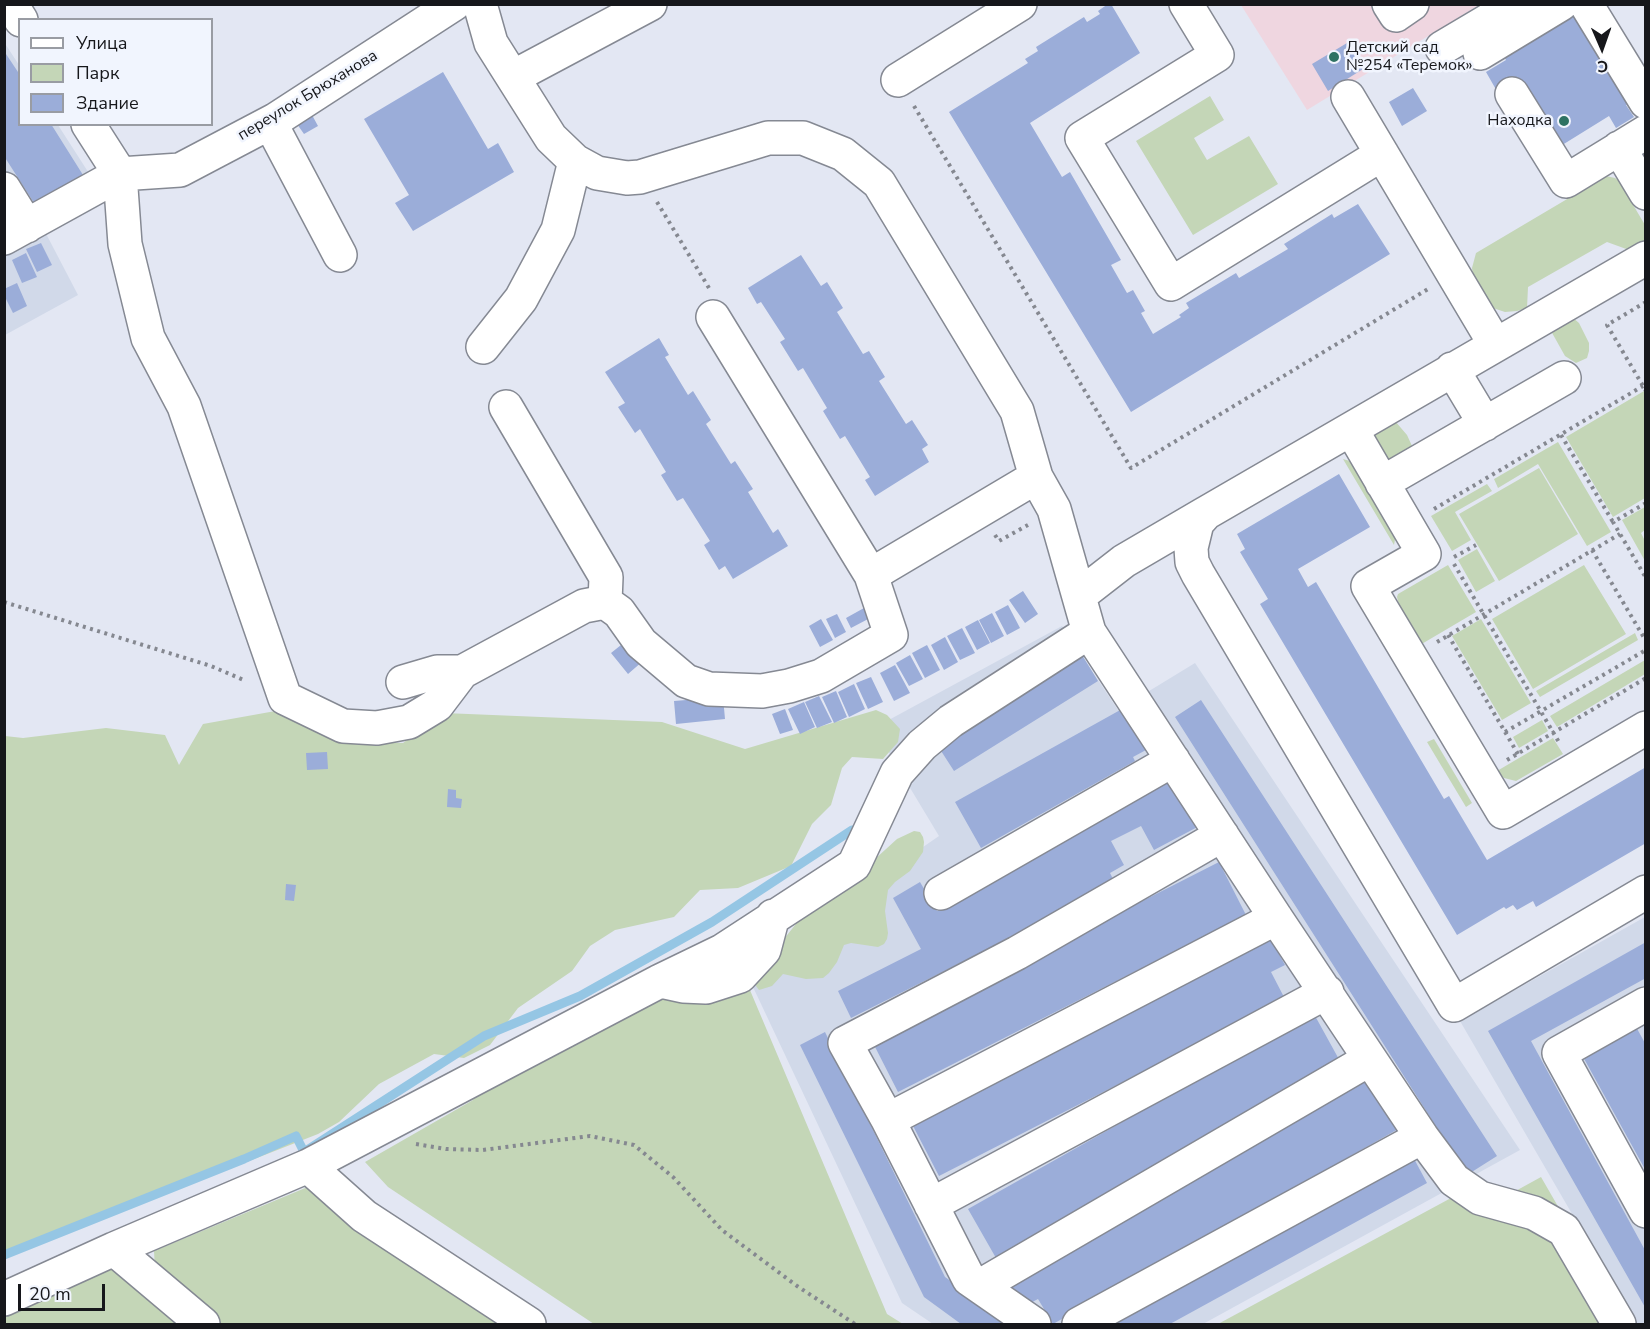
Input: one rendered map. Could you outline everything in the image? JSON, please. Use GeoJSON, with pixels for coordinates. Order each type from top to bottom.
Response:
{"type":"FeatureCollection","features":[{"type":"Feature","properties":{"kind":"street"},"geometry":{"type":"LineString","coordinates":[[11,4],[20,18]]}},
{"type":"Feature","properties":{"kind":"street","name":"переулок Брюханова"},"geometry":{"type":"LineString","coordinates":[[120,174],[180,170],[275,120],[454,4]]}},
{"type":"Feature","properties":{"kind":"street"},"geometry":{"type":"LineString","coordinates":[[480,4],[491,43],[551,138],[575,161],[597,172],[627,178],[640,177],[768,138],[803,138],[843,154],[879,183],[1017,411],[1036,477],[1054,509],[1089,632],[1276,918],[1422,1137],[1454,1180],[1480,1198],[1534,1213],[1564,1230],[1619,1324]]}},
{"type":"Feature","properties":{"kind":"street"},"geometry":{"type":"LineString","coordinates":[[513,77],[650,4]]}},
{"type":"Feature","properties":{"kind":"street"},"geometry":{"type":"LineString","coordinates":[[897,80],[1020,4]]}},
{"type":"Feature","properties":{"kind":"street"},"geometry":{"type":"LineString","coordinates":[[1186,4],[1217,55],[1082,138],[1171,284],[1382,154]]}},
{"type":"Feature","properties":{"kind":"street"},"geometry":{"type":"LineString","coordinates":[[1389,4],[1396,15],[1412,4]]}},
{"type":"Feature","properties":{"kind":"street"},"geometry":{"type":"LineString","coordinates":[[1442,48],[1516,4]]}},
{"type":"Feature","properties":{"kind":"street"},"geometry":{"type":"LineString","coordinates":[[1480,53],[1561,4]]}},
{"type":"Feature","properties":{"kind":"street"},"geometry":{"type":"LineString","coordinates":[[1586,4],[1646,102]]}},
{"type":"Feature","properties":{"kind":"street"},"geometry":{"type":"LineString","coordinates":[[1512,94],[1566,181],[1632,140],[1646,193]]}},
{"type":"Feature","properties":{"kind":"street"},"geometry":{"type":"LineString","coordinates":[[1348,97],[1496,344]]}},
{"type":"Feature","properties":{"kind":"street"},"geometry":{"type":"LineString","coordinates":[[275,120],[275,132],[340,255]]}},
{"type":"Feature","properties":{"kind":"street"},"geometry":{"type":"LineString","coordinates":[[89,126],[120,174],[125,244],[148,338],[184,406],[285,698],[343,726],[376,728],[409,722],[437,705],[462,672],[584,606],[605,602],[619,612],[640,643],[686,681],[709,688],[762,691],[789,686],[821,676],[891,635],[871,575],[712,304]]}},
{"type":"Feature","properties":{"kind":"street"},"geometry":{"type":"LineString","coordinates":[[483,347],[521,299],[558,230],[575,161]]}},
{"type":"Feature","properties":{"kind":"street"},"geometry":{"type":"LineString","coordinates":[[4,189],[16,232],[120,174]]}},
{"type":"Feature","properties":{"kind":"street"},"geometry":{"type":"LineString","coordinates":[[1079,596],[1124,561],[1646,258]]}},
{"type":"Feature","properties":{"kind":"street"},"geometry":{"type":"LineString","coordinates":[[1452,369],[1485,424]]}},
{"type":"Feature","properties":{"kind":"street"},"geometry":{"type":"LineString","coordinates":[[1382,483],[1564,378]]}},
{"type":"Feature","properties":{"kind":"street"},"geometry":{"type":"LineString","coordinates":[[506,407],[606,577],[605,602]]}},
{"type":"Feature","properties":{"kind":"street"},"geometry":{"type":"LineString","coordinates":[[1350,429],[1424,554],[1368,586],[1503,812],[1646,728]]}},
{"type":"Feature","properties":{"kind":"street"},"geometry":{"type":"LineString","coordinates":[[871,575],[1036,477]]}},
{"type":"Feature","properties":{"kind":"street"},"geometry":{"type":"LineString","coordinates":[[1206,513],[1197,523],[1193,533],[1192,562],[1198,574],[1454,1005],[1646,892]]}},
{"type":"Feature","properties":{"kind":"street"},"geometry":{"type":"LineString","coordinates":[[4,1299],[308,1166],[660,981],[722,951],[854,865],[897,773],[922,745],[951,721],[1089,632]]}},
{"type":"Feature","properties":{"kind":"street"},"geometry":{"type":"LineString","coordinates":[[403,682],[437,672],[462,672]]}},
{"type":"Feature","properties":{"kind":"street"},"geometry":{"type":"LineString","coordinates":[[941,893],[1173,760]]}},
{"type":"Feature","properties":{"kind":"street"},"geometry":{"type":"LineString","coordinates":[[1034,1324],[969,1279],[888,1120],[845,1043],[1017,953],[1222,836]]}},
{"type":"Feature","properties":{"kind":"street"},"geometry":{"type":"LineString","coordinates":[[888,1120],[1276,918]]}},
{"type":"Feature","properties":{"kind":"street"},"geometry":{"type":"LineString","coordinates":[[931,1205],[1327,992]]}},
{"type":"Feature","properties":{"kind":"street"},"geometry":{"type":"LineString","coordinates":[[1646,1004],[1559,1053],[1646,1211]]}},
{"type":"Feature","properties":{"kind":"street"},"geometry":{"type":"LineString","coordinates":[[980,1286],[1370,1059]]}},
{"type":"Feature","properties":{"kind":"street"},"geometry":{"type":"LineString","coordinates":[[1079,1324],[1422,1137]]}},
{"type":"Feature","properties":{"kind":"street"},"geometry":{"type":"LineString","coordinates":[[308,1166],[364,1216],[529,1324]]}},
{"type":"Feature","properties":{"kind":"street"},"geometry":{"type":"LineString","coordinates":[[114,1249],[203,1324]]}},
{"type":"Feature","properties":{"kind":"path"},"geometry":{"type":"LineString","coordinates":[[652,194],[712,304]]}},
{"type":"Feature","properties":{"kind":"path"},"geometry":{"type":"LineString","coordinates":[[1424,514],[1644,388],[1606,325],[1646,302]]}},
{"type":"Feature","properties":{"kind":"path"},"geometry":{"type":"LineString","coordinates":[[1561,435],[1646,578]]}},
{"type":"Feature","properties":{"kind":"path"},"geometry":{"type":"LineString","coordinates":[[1613,522],[1646,503]]}},
{"type":"Feature","properties":{"kind":"path"},"geometry":{"type":"LineString","coordinates":[[1410,658],[1620,534]]}},
{"type":"Feature","properties":{"kind":"path"},"geometry":{"type":"LineString","coordinates":[[1476,545],[1451,559],[1575,770]]}},
{"type":"Feature","properties":{"kind":"path"},"geometry":{"type":"LineString","coordinates":[[1592,550],[1646,641]]}},
{"type":"Feature","properties":{"kind":"path"},"geometry":{"type":"LineString","coordinates":[[4,602],[211,666],[285,698]]}},
{"type":"Feature","properties":{"kind":"path"},"geometry":{"type":"LineString","coordinates":[[1448,635],[1518,754]]}},
{"type":"Feature","properties":{"kind":"path"},"geometry":{"type":"LineString","coordinates":[[1505,732],[1646,650]]}},
{"type":"Feature","properties":{"kind":"path"},"geometry":{"type":"LineString","coordinates":[[1481,776],[1646,678]]}},
{"type":"Feature","properties":{"kind":"path"},"geometry":{"type":"LineString","coordinates":[[411,1143],[446,1149],[483,1150],[590,1136],[634,1145],[673,1177],[722,1230],[797,1286],[855,1324]]}},
{"type":"Feature","properties":{"kind":"shaded area","name":"Детский сад №254 «Теремок»"},"geometry":{"type":"Polygon","coordinates":[[[1241,5],[1479,5],[1307,110],[1241,5]]]}},
{"type":"Feature","properties":{"kind":"shaded area"},"geometry":{"type":"Polygon","coordinates":[[[4,42],[18,63],[18,126],[59,126],[101,192],[42,226],[78,295],[5,335],[4,42]]]}},
{"type":"Feature","properties":{"kind":"shaded area"},"geometry":{"type":"Polygon","coordinates":[[[1062,626],[1118,710],[1195,663],[1520,1150],[1203,1324],[933,1324],[902,1303],[745,970],[939,836],[874,728],[1062,626]]]}},
{"type":"Feature","properties":{"kind":"shaded area"},"geometry":{"type":"Polygon","coordinates":[[[1645,917],[1645,1324],[1636,1324],[1460,1021],[1645,917]]]}},
{"type":"Feature","properties":{"kind":"green space"},"geometry":{"type":"Polygon","coordinates":[[[1210,96],[1224,120],[1194,138],[1207,160],[1249,136],[1278,184],[1193,235],[1136,141],[1210,96]]]}},
{"type":"Feature","properties":{"kind":"green space"},"geometry":{"type":"Polygon","coordinates":[[[1606,176],[1619,181],[1645,225],[1645,242],[1629,250],[1607,242],[1528,287],[1527,308],[1505,312],[1493,308],[1473,275],[1472,268],[1476,253],[1606,176]]]}},
{"type":"Feature","properties":{"kind":"green space"},"geometry":{"type":"Polygon","coordinates":[[[1572,317],[1579,323],[1589,343],[1587,358],[1576,363],[1565,356],[1551,331],[1572,317]]]}},
{"type":"Feature","properties":{"kind":"green space"},"geometry":{"type":"Polygon","coordinates":[[[1644,391],[1645,498],[1613,517],[1566,437],[1644,391]]]}},
{"type":"Feature","properties":{"kind":"green space"},"geometry":{"type":"Polygon","coordinates":[[[1395,421],[1407,435],[1412,446],[1412,454],[1392,463],[1374,433],[1395,421]]]}},
{"type":"Feature","properties":{"kind":"green space"},"geometry":{"type":"Polygon","coordinates":[[[1558,442],[1611,532],[1587,546],[1538,464],[1498,488],[1494,479],[1558,442]]]}},
{"type":"Feature","properties":{"kind":"green space"},"geometry":{"type":"Polygon","coordinates":[[[1343,459],[1353,462],[1396,534],[1394,545],[1343,459]]]}},
{"type":"Feature","properties":{"kind":"green space"},"geometry":{"type":"Polygon","coordinates":[[[1539,468],[1578,534],[1499,581],[1459,514],[1539,468]]]}},
{"type":"Feature","properties":{"kind":"green space"},"geometry":{"type":"Polygon","coordinates":[[[1487,484],[1492,491],[1455,512],[1471,540],[1452,551],[1431,516],[1487,484]]]}},
{"type":"Feature","properties":{"kind":"green space"},"geometry":{"type":"Polygon","coordinates":[[[1645,507],[1645,530],[1641,533],[1645,541],[1645,561],[1622,520],[1645,507]]]}},
{"type":"Feature","properties":{"kind":"green space"},"geometry":{"type":"Polygon","coordinates":[[[1477,549],[1495,581],[1476,592],[1458,560],[1477,549]]]}},
{"type":"Feature","properties":{"kind":"green space"},"geometry":{"type":"Polygon","coordinates":[[[1448,565],[1476,612],[1420,645],[1400,609],[1398,594],[1448,565]]]}},
{"type":"Feature","properties":{"kind":"green space"},"geometry":{"type":"Polygon","coordinates":[[[1584,565],[1626,634],[1533,689],[1492,619],[1584,565]]]}},
{"type":"Feature","properties":{"kind":"green space"},"geometry":{"type":"Polygon","coordinates":[[[1481,619],[1531,703],[1502,720],[1452,636],[1481,619]]]}},
{"type":"Feature","properties":{"kind":"green space"},"geometry":{"type":"Polygon","coordinates":[[[1635,633],[1638,640],[1540,697],[1536,691],[1635,633]]]}},
{"type":"Feature","properties":{"kind":"green space"},"geometry":{"type":"Polygon","coordinates":[[[1645,660],[1645,674],[1557,727],[1550,716],[1645,660]]]}},
{"type":"Feature","properties":{"kind":"green space"},"geometry":{"type":"Polygon","coordinates":[[[281,710],[345,741],[403,743],[444,713],[662,722],[745,749],[876,710],[887,715],[900,729],[898,742],[883,759],[852,757],[842,768],[831,805],[812,824],[791,866],[738,888],[700,890],[674,917],[615,930],[590,946],[572,971],[518,1008],[490,1045],[464,1058],[434,1054],[379,1084],[339,1122],[318,1134],[5,1257],[5,736],[23,738],[106,728],[165,735],[179,765],[203,724],[281,710]]]}},
{"type":"Feature","properties":{"kind":"green space"},"geometry":{"type":"Polygon","coordinates":[[[1542,720],[1548,731],[1519,748],[1513,737],[1542,720]]]}},
{"type":"Feature","properties":{"kind":"green space"},"geometry":{"type":"Polygon","coordinates":[[[1553,738],[1563,754],[1516,781],[1504,778],[1497,771],[1553,738]]]}},
{"type":"Feature","properties":{"kind":"green space"},"geometry":{"type":"Polygon","coordinates":[[[1434,739],[1472,803],[1466,807],[1427,742],[1434,739]]]}},
{"type":"Feature","properties":{"kind":"green space"},"geometry":{"type":"Polygon","coordinates":[[[914,831],[920,832],[923,837],[923,852],[910,871],[888,890],[885,911],[888,933],[884,944],[878,947],[851,943],[844,945],[837,962],[823,978],[806,979],[783,974],[772,986],[759,990],[756,986],[757,973],[803,915],[863,870],[897,839],[914,831]]]}},
{"type":"Feature","properties":{"kind":"green space"},"geometry":{"type":"Polygon","coordinates":[[[733,950],[887,1314],[903,1324],[594,1324],[388,1187],[365,1162],[473,1100],[478,1088],[499,1076],[507,1080],[733,950]]]}},
{"type":"Feature","properties":{"kind":"green space"},"geometry":{"type":"Polygon","coordinates":[[[1541,1177],[1626,1324],[1218,1324],[1451,1198],[1481,1210],[1541,1177]]]}},
{"type":"Feature","properties":{"kind":"green space"},"geometry":{"type":"Polygon","coordinates":[[[310,1186],[505,1324],[220,1324],[155,1269],[154,1251],[310,1186]]]}},
{"type":"Feature","properties":{"kind":"green space"},"geometry":{"type":"Polygon","coordinates":[[[115,1267],[186,1324],[5,1324],[4,1316],[115,1267]]]}},
{"type":"Feature","properties":{"kind":"building"},"geometry":{"type":"Polygon","coordinates":[[[1111,4],[1140,53],[1030,123],[1062,177],[1070,172],[1121,260],[1111,265],[1127,293],[1133,290],[1145,311],[1141,313],[1153,334],[1181,317],[1179,315],[1189,308],[1186,303],[1236,273],[1239,278],[1288,249],[1284,244],[1332,214],[1334,218],[1358,204],[1390,254],[1131,412],[949,112],[1028,63],[1025,59],[1038,51],[1036,47],[1084,17],[1087,22],[1100,14],[1098,11],[1111,4]]]}},
{"type":"Feature","properties":{"kind":"building"},"geometry":{"type":"Polygon","coordinates":[[[1573,10],[1630,103],[1626,105],[1634,117],[1616,128],[1609,116],[1559,147],[1516,78],[1498,93],[1486,72],[1506,60],[1502,54],[1573,10]]]}},
{"type":"Feature","properties":{"kind":"building"},"geometry":{"type":"Polygon","coordinates":[[[1347,43],[1363,69],[1328,91],[1312,64],[1347,43]]]}},
{"type":"Feature","properties":{"kind":"building"},"geometry":{"type":"Polygon","coordinates":[[[4,51],[18,72],[18,126],[52,126],[83,175],[36,206],[4,156],[4,51]]]}},
{"type":"Feature","properties":{"kind":"building"},"geometry":{"type":"Polygon","coordinates":[[[443,72],[488,149],[498,143],[514,172],[413,231],[395,203],[409,195],[364,119],[443,72]]]}},
{"type":"Feature","properties":{"kind":"building"},"geometry":{"type":"Polygon","coordinates":[[[1413,88],[1427,111],[1402,126],[1389,102],[1413,88]]]}},
{"type":"Feature","properties":{"kind":"building"},"geometry":{"type":"Polygon","coordinates":[[[312,115],[318,126],[304,134],[297,124],[312,115]]]}},
{"type":"Feature","properties":{"kind":"building"},"geometry":{"type":"Polygon","coordinates":[[[41,243],[52,265],[37,272],[26,249],[41,243]]]}},
{"type":"Feature","properties":{"kind":"building"},"geometry":{"type":"Polygon","coordinates":[[[26,253],[37,277],[22,283],[12,260],[26,253]]]}},
{"type":"Feature","properties":{"kind":"building"},"geometry":{"type":"Polygon","coordinates":[[[801,255],[821,286],[827,282],[843,308],[837,312],[863,354],[869,351],[885,377],[879,381],[906,424],[912,420],[928,445],[922,449],[929,462],[875,496],[865,480],[870,477],[845,436],[840,439],[823,411],[827,408],[803,368],[798,371],[780,342],[785,339],[761,302],[757,304],[748,288],[801,255]]]}},
{"type":"Feature","properties":{"kind":"building"},"geometry":{"type":"Polygon","coordinates":[[[17,283],[27,306],[13,313],[4,295],[4,289],[17,283]]]}},
{"type":"Feature","properties":{"kind":"building"},"geometry":{"type":"Polygon","coordinates":[[[659,338],[669,355],[665,357],[688,395],[693,391],[711,420],[706,424],[731,464],[735,461],[753,489],[748,492],[773,533],[778,529],[788,546],[733,579],[725,566],[719,570],[704,545],[710,541],[683,498],[677,501],[661,475],[666,472],[640,429],[635,433],[618,407],[625,403],[605,372],[659,338]]]}},
{"type":"Feature","properties":{"kind":"building"},"geometry":{"type":"Polygon","coordinates":[[[1339,474],[1370,527],[1298,569],[1308,587],[1316,582],[1444,799],[1449,796],[1487,860],[1646,767],[1646,843],[1536,907],[1533,901],[1517,910],[1513,905],[1506,909],[1504,907],[1457,935],[1260,604],[1268,599],[1240,552],[1245,549],[1237,534],[1339,474]]]}},
{"type":"Feature","properties":{"kind":"building"},"geometry":{"type":"Polygon","coordinates":[[[1023,591],[1038,614],[1025,623],[1009,600],[1023,591]]]}},
{"type":"Feature","properties":{"kind":"building"},"geometry":{"type":"Polygon","coordinates":[[[1008,605],[1020,628],[1007,635],[995,612],[1008,605]]]}},
{"type":"Feature","properties":{"kind":"building"},"geometry":{"type":"Polygon","coordinates":[[[864,608],[870,618],[851,628],[846,618],[864,608]]]}},
{"type":"Feature","properties":{"kind":"building"},"geometry":{"type":"Polygon","coordinates":[[[992,613],[1004,636],[991,643],[979,620],[992,613]]]}},
{"type":"Feature","properties":{"kind":"building"},"geometry":{"type":"Polygon","coordinates":[[[837,614],[846,632],[835,638],[826,619],[837,614]]]}},
{"type":"Feature","properties":{"kind":"building"},"geometry":{"type":"Polygon","coordinates":[[[821,619],[833,640],[820,647],[809,626],[821,619]]]}},
{"type":"Feature","properties":{"kind":"building"},"geometry":{"type":"Polygon","coordinates":[[[978,620],[990,643],[977,650],[965,627],[978,620]]]}},
{"type":"Feature","properties":{"kind":"building"},"geometry":{"type":"Polygon","coordinates":[[[962,628],[975,653],[960,660],[947,636],[962,628]]]}},
{"type":"Feature","properties":{"kind":"building"},"geometry":{"type":"Polygon","coordinates":[[[945,637],[958,662],[944,670],[931,645],[945,637]]]}},
{"type":"Feature","properties":{"kind":"building"},"geometry":{"type":"Polygon","coordinates":[[[626,641],[643,661],[628,674],[611,653],[626,641]]]}},
{"type":"Feature","properties":{"kind":"building"},"geometry":{"type":"Polygon","coordinates":[[[927,645],[940,670],[925,678],[912,653],[927,645]]]}},
{"type":"Feature","properties":{"kind":"building"},"geometry":{"type":"Polygon","coordinates":[[[1079,650],[1098,681],[954,771],[934,740],[1079,650]]]}},
{"type":"Feature","properties":{"kind":"building"},"geometry":{"type":"Polygon","coordinates":[[[910,655],[923,679],[909,686],[896,663],[910,655]]]}},
{"type":"Feature","properties":{"kind":"building"},"geometry":{"type":"Polygon","coordinates":[[[895,665],[910,693],[894,701],[880,673],[895,665]]]}},
{"type":"Feature","properties":{"kind":"building"},"geometry":{"type":"Polygon","coordinates":[[[871,677],[883,702],[868,709],[856,683],[871,677]]]}},
{"type":"Feature","properties":{"kind":"building"},"geometry":{"type":"Polygon","coordinates":[[[854,684],[865,709],[849,717],[838,692],[854,684]]]}},
{"type":"Feature","properties":{"kind":"building"},"geometry":{"type":"Polygon","coordinates":[[[836,691],[847,717],[834,723],[822,697],[836,691]]]}},
{"type":"Feature","properties":{"kind":"building"},"geometry":{"type":"Polygon","coordinates":[[[819,696],[832,722],[817,728],[805,702],[819,696]]]}},
{"type":"Feature","properties":{"kind":"building"},"geometry":{"type":"Polygon","coordinates":[[[723,697],[725,719],[676,724],[674,701],[723,697]]]}},
{"type":"Feature","properties":{"kind":"building"},"geometry":{"type":"Polygon","coordinates":[[[1201,700],[1497,1156],[1467,1175],[1175,717],[1201,700]]]}},
{"type":"Feature","properties":{"kind":"building"},"geometry":{"type":"Polygon","coordinates":[[[804,702],[815,727],[800,734],[788,709],[804,702]]]}},
{"type":"Feature","properties":{"kind":"building"},"geometry":{"type":"Polygon","coordinates":[[[785,709],[793,730],[780,734],[772,714],[785,709]]]}},
{"type":"Feature","properties":{"kind":"building"},"geometry":{"type":"Polygon","coordinates":[[[1122,709],[1146,750],[1133,757],[1135,761],[981,848],[955,802],[1122,709]]]}},
{"type":"Feature","properties":{"kind":"building"},"geometry":{"type":"Polygon","coordinates":[[[327,752],[328,769],[307,770],[306,753],[327,752]]]}},
{"type":"Feature","properties":{"kind":"building"},"geometry":{"type":"Polygon","coordinates":[[[1178,775],[1205,823],[1154,850],[1141,826],[1111,841],[1124,865],[1110,873],[1114,881],[976,955],[851,1018],[838,991],[921,949],[893,898],[920,882],[937,911],[1178,775]]]}},
{"type":"Feature","properties":{"kind":"building"},"geometry":{"type":"Polygon","coordinates":[[[448,789],[456,790],[456,798],[462,799],[461,808],[447,807],[448,789]]]}},
{"type":"Feature","properties":{"kind":"building"},"geometry":{"type":"Polygon","coordinates":[[[1219,862],[1246,915],[898,1092],[871,1039],[1219,862]]]}},
{"type":"Feature","properties":{"kind":"building"},"geometry":{"type":"Polygon","coordinates":[[[286,884],[296,885],[294,901],[285,900],[286,884]]]}},
{"type":"Feature","properties":{"kind":"building"},"geometry":{"type":"Polygon","coordinates":[[[1270,938],[1285,965],[1271,972],[1285,999],[939,1176],[911,1122],[1270,938]]]}},
{"type":"Feature","properties":{"kind":"building"},"geometry":{"type":"Polygon","coordinates":[[[1646,942],[1646,978],[1531,1041],[1646,1252],[1646,1309],[1488,1031],[1646,942]]]}},
{"type":"Feature","properties":{"kind":"building"},"geometry":{"type":"Polygon","coordinates":[[[1314,1014],[1341,1063],[996,1258],[968,1209],[1314,1014]]]}},
{"type":"Feature","properties":{"kind":"building"},"geometry":{"type":"Polygon","coordinates":[[[1635,1025],[1646,1045],[1646,1171],[1582,1055],[1635,1025]]]}},
{"type":"Feature","properties":{"kind":"building"},"geometry":{"type":"Polygon","coordinates":[[[825,1032],[945,1277],[1012,1324],[961,1324],[924,1297],[800,1045],[825,1032]]]}},
{"type":"Feature","properties":{"kind":"building"},"geometry":{"type":"Polygon","coordinates":[[[1370,1075],[1400,1128],[1053,1324],[1038,1299],[1019,1309],[1004,1282],[1370,1075]]]}},
{"type":"Feature","properties":{"kind":"building"},"geometry":{"type":"Polygon","coordinates":[[[1412,1155],[1427,1183],[1170,1324],[1104,1324],[1412,1155]]]}},
{"type":"Feature","properties":{"kind":"waterway"},"geometry":{"type":"LineString","coordinates":[[4,1255],[296,1136],[304,1152],[484,1036],[580,996],[712,922],[852,830]]}},
{"type":"Feature","properties":{"kind":"place","name":"Детский сад №254 «Теремок»"},"geometry":{"type":"Point","coordinates":[1334,57]}},
{"type":"Feature","properties":{"kind":"place","name":"Находка"},"geometry":{"type":"Point","coordinates":[1564,121]}}]}
